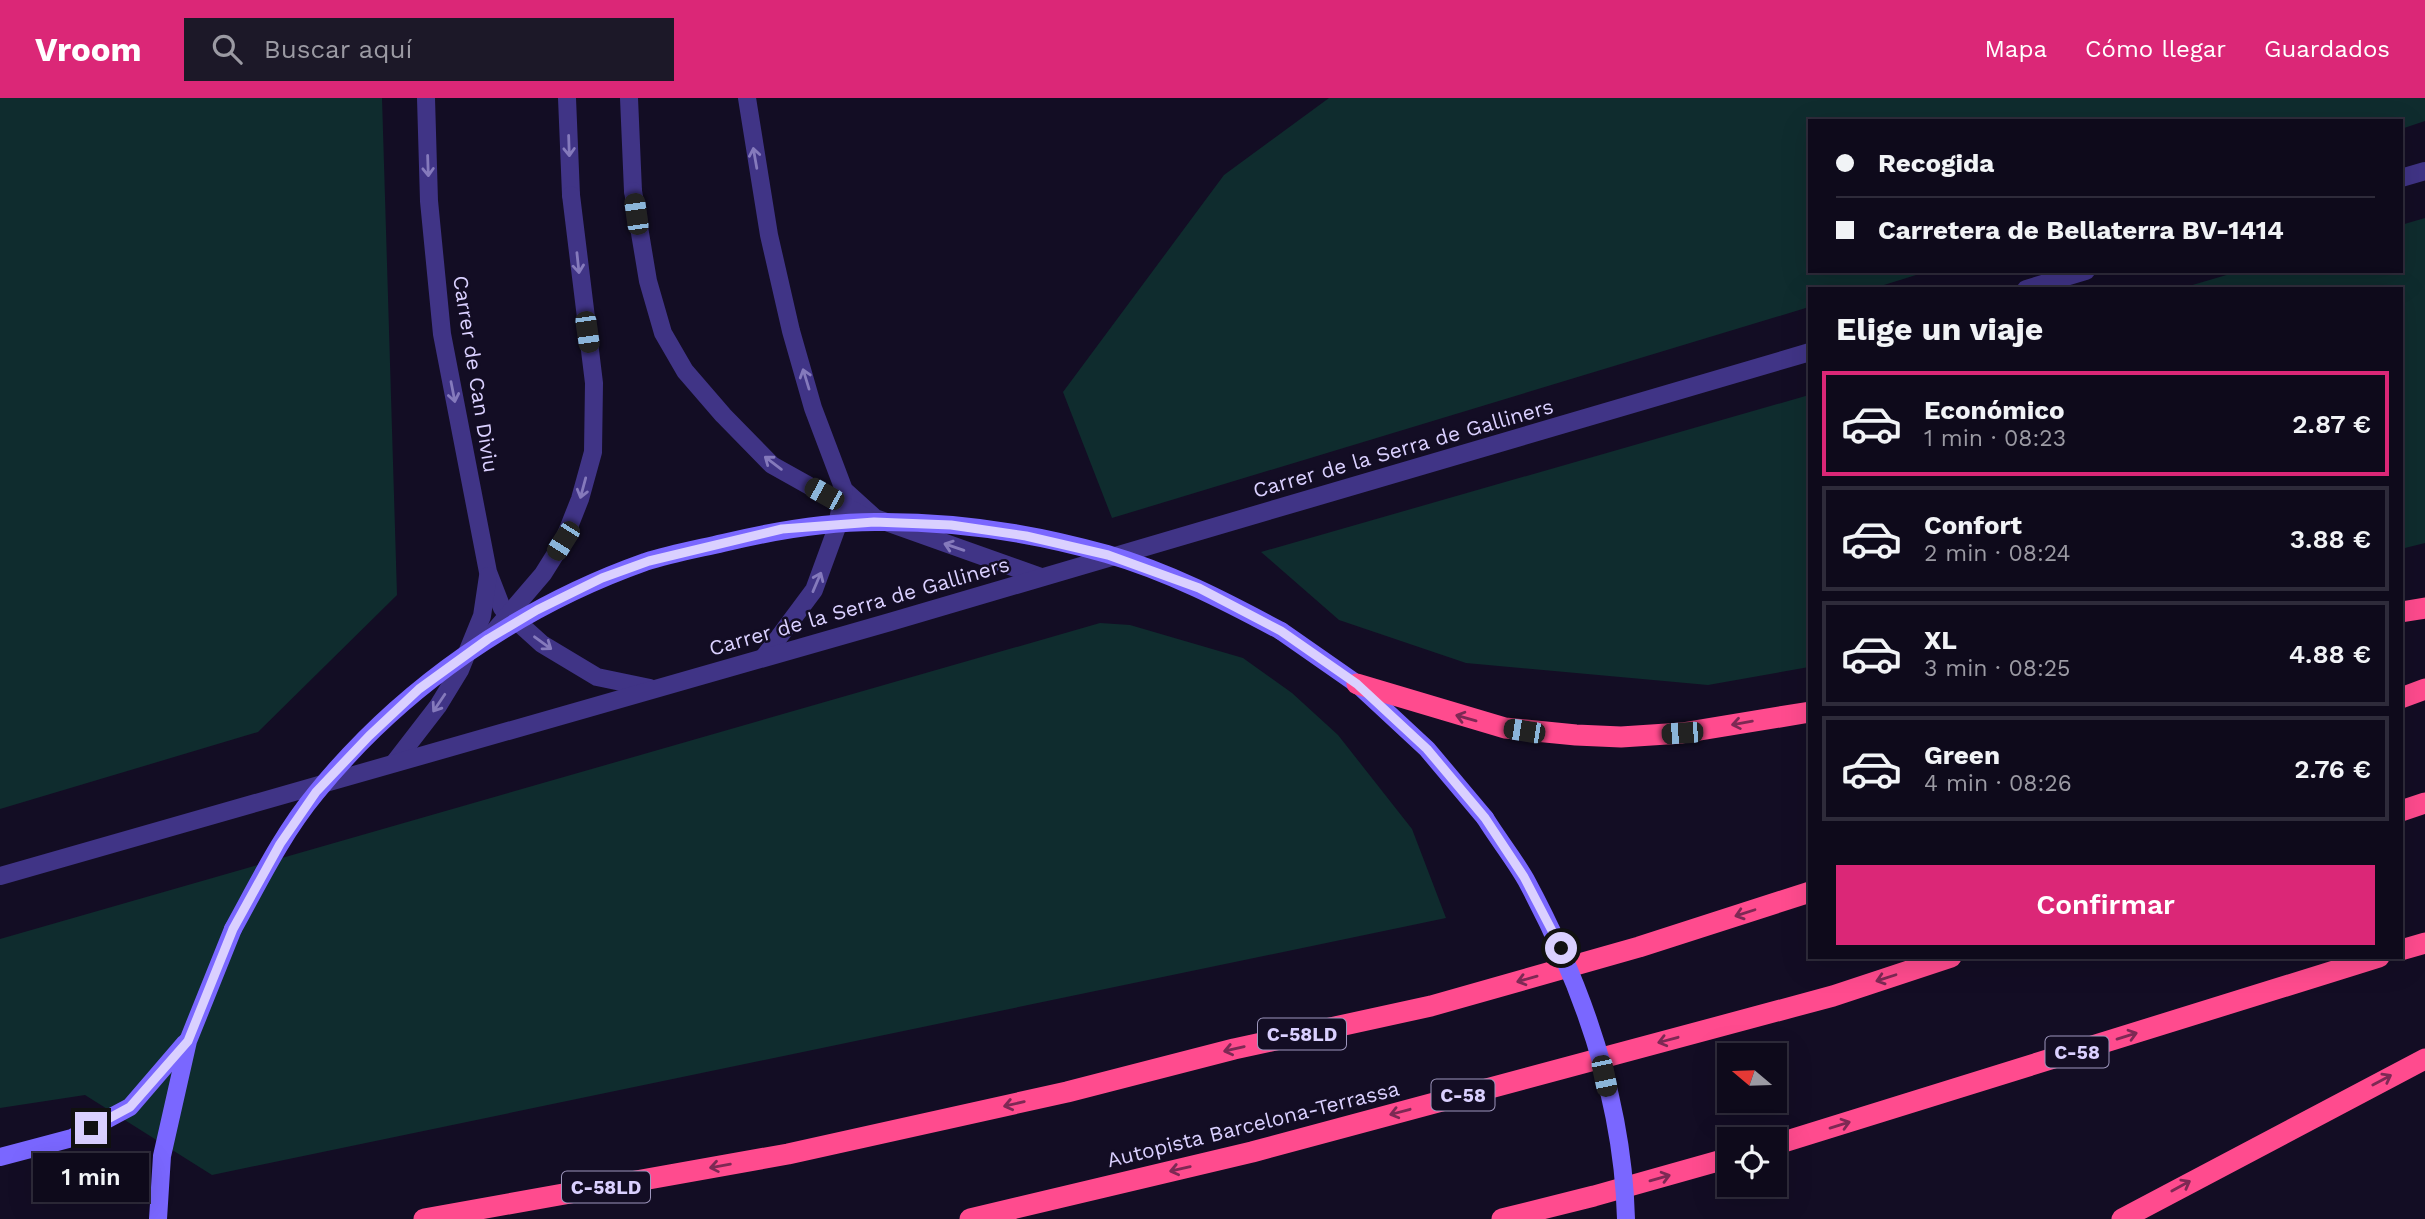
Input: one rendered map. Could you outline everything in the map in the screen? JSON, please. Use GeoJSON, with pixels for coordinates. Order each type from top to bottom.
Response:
{"type":"FeatureCollection","features":[{"type":"Feature","properties":{"kind":"highway"},"geometry":{"type":"LineString","coordinates":[[2403,612],[2425,608]]}},
{"type":"Feature","properties":{"kind":"highway"},"geometry":{"type":"LineString","coordinates":[[1357,684],[1505,728],[1576,735],[1621,737],[1682,733],[1808,712]]}},
{"type":"Feature","properties":{"kind":"highway"},"geometry":{"type":"LineString","coordinates":[[2403,697],[2425,689]]}},
{"type":"Feature","properties":{"kind":"highway"},"geometry":{"type":"LineString","coordinates":[[2403,810],[2425,803]]}},
{"type":"Feature","properties":{"kind":"highway","name":"C-58LD"},"geometry":{"type":"LineString","coordinates":[[424,1219],[788,1154],[1067,1093],[1234,1049],[1431,1006],[1639,947],[1808,893]]}},
{"type":"Feature","properties":{"kind":"highway"},"geometry":{"type":"LineString","coordinates":[[2403,949],[2425,943]]}},
{"type":"Feature","properties":{"kind":"highway","name":"Autopista Barcelona-Terrassa"},"geometry":{"type":"LineString","coordinates":[[970,1219],[1279,1145],[1833,996],[1945,959]]}},
{"type":"Feature","properties":{"kind":"highway","name":"C-58"},"geometry":{"type":"LineString","coordinates":[[1787,1140],[2373,959]]}},
{"type":"Feature","properties":{"kind":"highway"},"geometry":{"type":"LineString","coordinates":[[2122,1219],[2425,1059]]}},
{"type":"Feature","properties":{"kind":"highway"},"geometry":{"type":"LineString","coordinates":[[1502,1219],[1717,1161]]}},
{"type":"Feature","properties":{"kind":"highway"},"geometry":{"type":"LineString","coordinates":[[1555,1219],[1594,1196]]}},
{"type":"Feature","properties":{"kind":"street","name":"Carrer de Can Diviu"},"geometry":{"type":"LineString","coordinates":[[426,98],[429,201],[442,334],[488,572],[502,608],[542,644],[597,677],[655,689]]}},
{"type":"Feature","properties":{"kind":"street"},"geometry":{"type":"LineString","coordinates":[[488,639],[543,574],[563,541],[580,499],[593,452],[594,383],[571,195],[567,98]]}},
{"type":"Feature","properties":{"kind":"street"},"geometry":{"type":"LineString","coordinates":[[629,98],[633,191],[648,281],[663,333],[685,371],[772,465],[874,522]]}},
{"type":"Feature","properties":{"kind":"street"},"geometry":{"type":"LineString","coordinates":[[747,98],[769,235],[791,331],[813,408],[844,490],[875,518],[1041,577]]}},
{"type":"Feature","properties":{"kind":"street"},"geometry":{"type":"LineString","coordinates":[[2403,178],[2425,172]]}},
{"type":"Feature","properties":{"kind":"street"},"geometry":{"type":"LineString","coordinates":[[2033,287],[2078,273]]}},
{"type":"Feature","properties":{"kind":"street","name":"Carrer de la Serra de Galliners"},"geometry":{"type":"LineString","coordinates":[[0,876],[655,689],[1808,353]]}},
{"type":"Feature","properties":{"kind":"street"},"geometry":{"type":"LineString","coordinates":[[764,657],[814,590],[836,530],[844,490]]}},
{"type":"Feature","properties":{"kind":"street"},"geometry":{"type":"LineString","coordinates":[[158,1219],[162,1156],[188,1041],[233,929],[280,844],[316,792],[369,736],[419,689],[488,639],[537,610],[602,578],[649,561],[782,529],[874,522],[951,525],[1026,536],[1108,555],[1199,588],[1281,631],[1357,684],[1427,749],[1485,818],[1524,877],[1561,948],[1599,1052],[1625,1173],[1626,1219]]}},
{"type":"Feature","properties":{"kind":"street","name":"Carrer de Can Diviu"},"geometry":{"type":"LineString","coordinates":[[394,763],[438,706],[460,670],[482,616],[488,572]]}},
{"type":"Feature","properties":{"kind":"street"},"geometry":{"type":"LineString","coordinates":[[0,1157],[72,1139],[130,1107],[188,1041]]}},
{"type":"Feature","properties":{"kind":"green space"},"geometry":{"type":"Polygon","coordinates":[[[0,98],[382,98],[397,595],[258,732],[0,809],[0,98]]]}},
{"type":"Feature","properties":{"kind":"green space"},"geometry":{"type":"Polygon","coordinates":[[[1329,98],[2425,98],[2425,121],[2403,128],[2403,119],[1808,119],[1808,273],[1923,273],[1877,287],[1808,287],[1808,307],[1112,518],[1063,392],[1224,175],[1329,98]]]}},
{"type":"Feature","properties":{"kind":"green space"},"geometry":{"type":"Polygon","coordinates":[[[2425,218],[2425,543],[2403,548],[2403,287],[2186,287],[2233,273],[2403,273],[2403,224],[2425,218]]]}},
{"type":"Feature","properties":{"kind":"green space"},"geometry":{"type":"Polygon","coordinates":[[[1808,395],[1808,667],[1708,685],[1466,663],[1339,620],[1261,552],[1808,395]]]}},
{"type":"Feature","properties":{"kind":"green space"},"geometry":{"type":"Polygon","coordinates":[[[1100,623],[1130,625],[1243,658],[1292,693],[1338,735],[1412,829],[1446,918],[212,1175],[85,1095],[0,1108],[0,939],[1100,623]]]}},
{"type":"Feature","properties":{"kind":"route"},"geometry":{"type":"LineString","coordinates":[[91,1128],[130,1107],[188,1041],[233,929],[280,844],[316,792],[369,736],[419,689],[488,639],[537,610],[602,578],[649,561],[782,529],[874,522],[951,525],[1026,536],[1108,555],[1199,588],[1281,631],[1357,684],[1427,749],[1485,818],[1524,877],[1561,948]]}}]}
